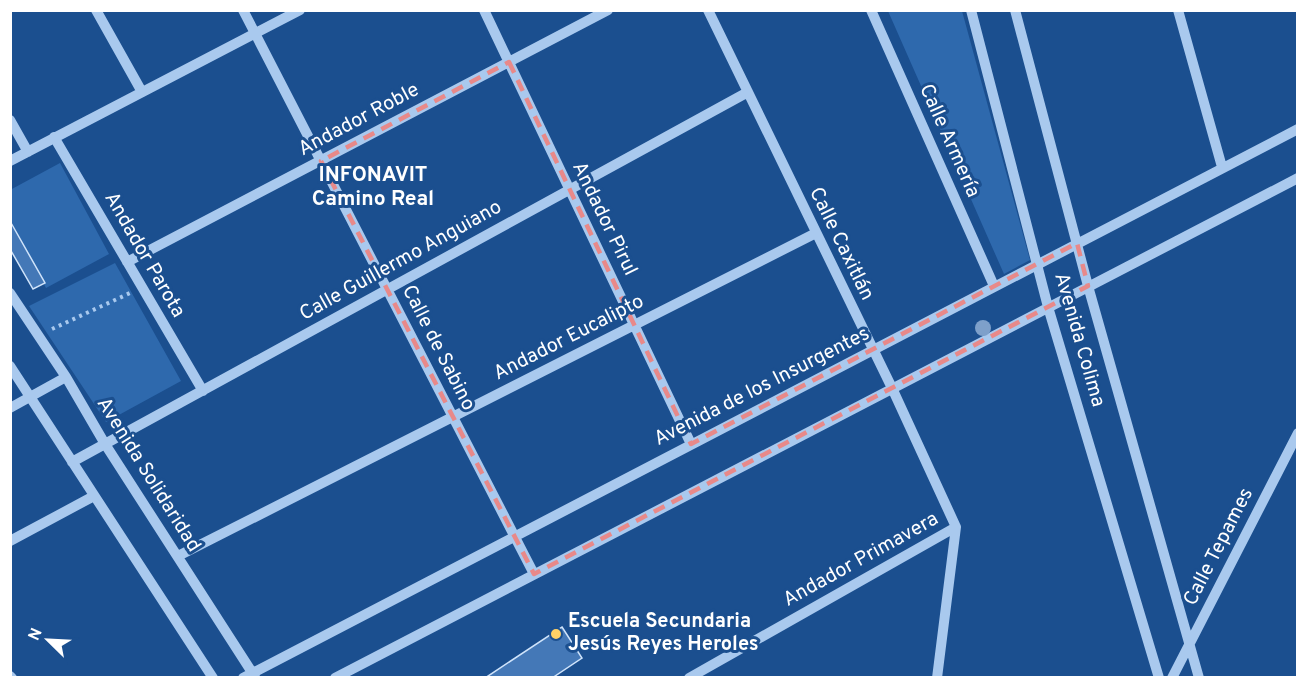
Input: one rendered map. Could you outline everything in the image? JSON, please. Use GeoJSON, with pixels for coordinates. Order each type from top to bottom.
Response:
{"type":"FeatureCollection","features":[{"type":"Feature","properties":{"kind":"street"},"geometry":{"type":"LineString","coordinates":[[96,10],[142,92]]}},
{"type":"Feature","properties":{"kind":"street","name":"Calle de Sabino"},"geometry":{"type":"LineString","coordinates":[[243,10],[534,574]]}},
{"type":"Feature","properties":{"kind":"street"},"geometry":{"type":"LineString","coordinates":[[10,161],[300,10]]}},
{"type":"Feature","properties":{"kind":"street","name":"Andador Pirul"},"geometry":{"type":"LineString","coordinates":[[484,10],[691,444]]}},
{"type":"Feature","properties":{"kind":"street","name":"Andador Roble"},"geometry":{"type":"LineString","coordinates":[[127,262],[608,10]]}},
{"type":"Feature","properties":{"kind":"street","name":"Calle Caxitlán"},"geometry":{"type":"LineString","coordinates":[[708,10],[956,527]]}},
{"type":"Feature","properties":{"kind":"street","name":"Calle Armería"},"geometry":{"type":"LineString","coordinates":[[871,10],[994,286]]}},
{"type":"Feature","properties":{"kind":"street","name":"Avenida Colima"},"geometry":{"type":"LineString","coordinates":[[971,10],[1048,307],[1159,678]]}},
{"type":"Feature","properties":{"kind":"street","name":"Avenida Colima"},"geometry":{"type":"LineString","coordinates":[[1015,10],[1088,286],[1199,678]]}},
{"type":"Feature","properties":{"kind":"street"},"geometry":{"type":"LineString","coordinates":[[1178,10],[1222,167]]}},
{"type":"Feature","properties":{"kind":"street","name":"Calle Guillermo Anguiano"},"geometry":{"type":"LineString","coordinates":[[72,462],[748,92]]}},
{"type":"Feature","properties":{"kind":"street"},"geometry":{"type":"LineString","coordinates":[[10,120],[28,152]]}},
{"type":"Feature","properties":{"kind":"street","name":"Avenida de los Insurgentes"},"geometry":{"type":"LineString","coordinates":[[250,676],[514,536],[1298,129]]}},
{"type":"Feature","properties":{"kind":"street","name":"Andador Parota"},"geometry":{"type":"LineString","coordinates":[[54,137],[203,391]]}},
{"type":"Feature","properties":{"kind":"street"},"geometry":{"type":"LineString","coordinates":[[335,678],[1298,178]]}},
{"type":"Feature","properties":{"kind":"street","name":"Andador Eucalipto"},"geometry":{"type":"LineString","coordinates":[[178,556],[816,233]]}},
{"type":"Feature","properties":{"kind":"street","name":"Avenida Solidaridad"},"geometry":{"type":"LineString","coordinates":[[10,293],[66,377],[105,444],[178,556],[250,676]]}},
{"type":"Feature","properties":{"kind":"street"},"geometry":{"type":"LineString","coordinates":[[10,366],[213,678]]}},
{"type":"Feature","properties":{"kind":"street"},"geometry":{"type":"LineString","coordinates":[[10,408],[66,377]]}},
{"type":"Feature","properties":{"kind":"street","name":"Calle Tepames"},"geometry":{"type":"LineString","coordinates":[[1172,678],[1298,433]]}},
{"type":"Feature","properties":{"kind":"street"},"geometry":{"type":"LineString","coordinates":[[10,541],[94,496]]}},
{"type":"Feature","properties":{"kind":"street"},"geometry":{"type":"LineString","coordinates":[[938,678],[956,527]]}},
{"type":"Feature","properties":{"kind":"street","name":"Andador Primavera"},"geometry":{"type":"LineString","coordinates":[[689,678],[956,527]]}},
{"type":"Feature","properties":{"kind":"path"},"geometry":{"type":"LineString","coordinates":[[38,336],[142,287]]}},
{"type":"Feature","properties":{"kind":"highlighted area"},"geometry":{"type":"Polygon","coordinates":[[[509,62],[691,444],[1077,243],[1088,286],[534,574],[321,161],[509,62]]]}},
{"type":"Feature","properties":{"kind":"shaded area"},"geometry":{"type":"Polygon","coordinates":[[[888,11],[962,11],[1030,260],[1004,274],[888,11]]]}},
{"type":"Feature","properties":{"kind":"shaded area"},"geometry":{"type":"Polygon","coordinates":[[[60,163],[109,254],[46,288],[11,221],[10,190],[60,163]]]}},
{"type":"Feature","properties":{"kind":"shaded area"},"geometry":{"type":"Polygon","coordinates":[[[115,263],[181,381],[106,422],[29,306],[115,263]]]}},
{"type":"Feature","properties":{"kind":"building"},"geometry":{"type":"Polygon","coordinates":[[[10,221],[45,283],[33,289],[10,249],[10,221]]]}},
{"type":"Feature","properties":{"kind":"building"},"geometry":{"type":"Polygon","coordinates":[[[562,627],[582,658],[552,678],[485,678],[562,627]]]}},
{"type":"Feature","properties":{"kind":"place","name":"Escuela Secundaria Jesús Reyes Heroles"},"geometry":{"type":"Point","coordinates":[556,634]}},
{"type":"Feature","properties":{"kind":"district","name":"INFONAVIT Camino Real"},"geometry":{"type":"Point","coordinates":[373,187]}}]}
